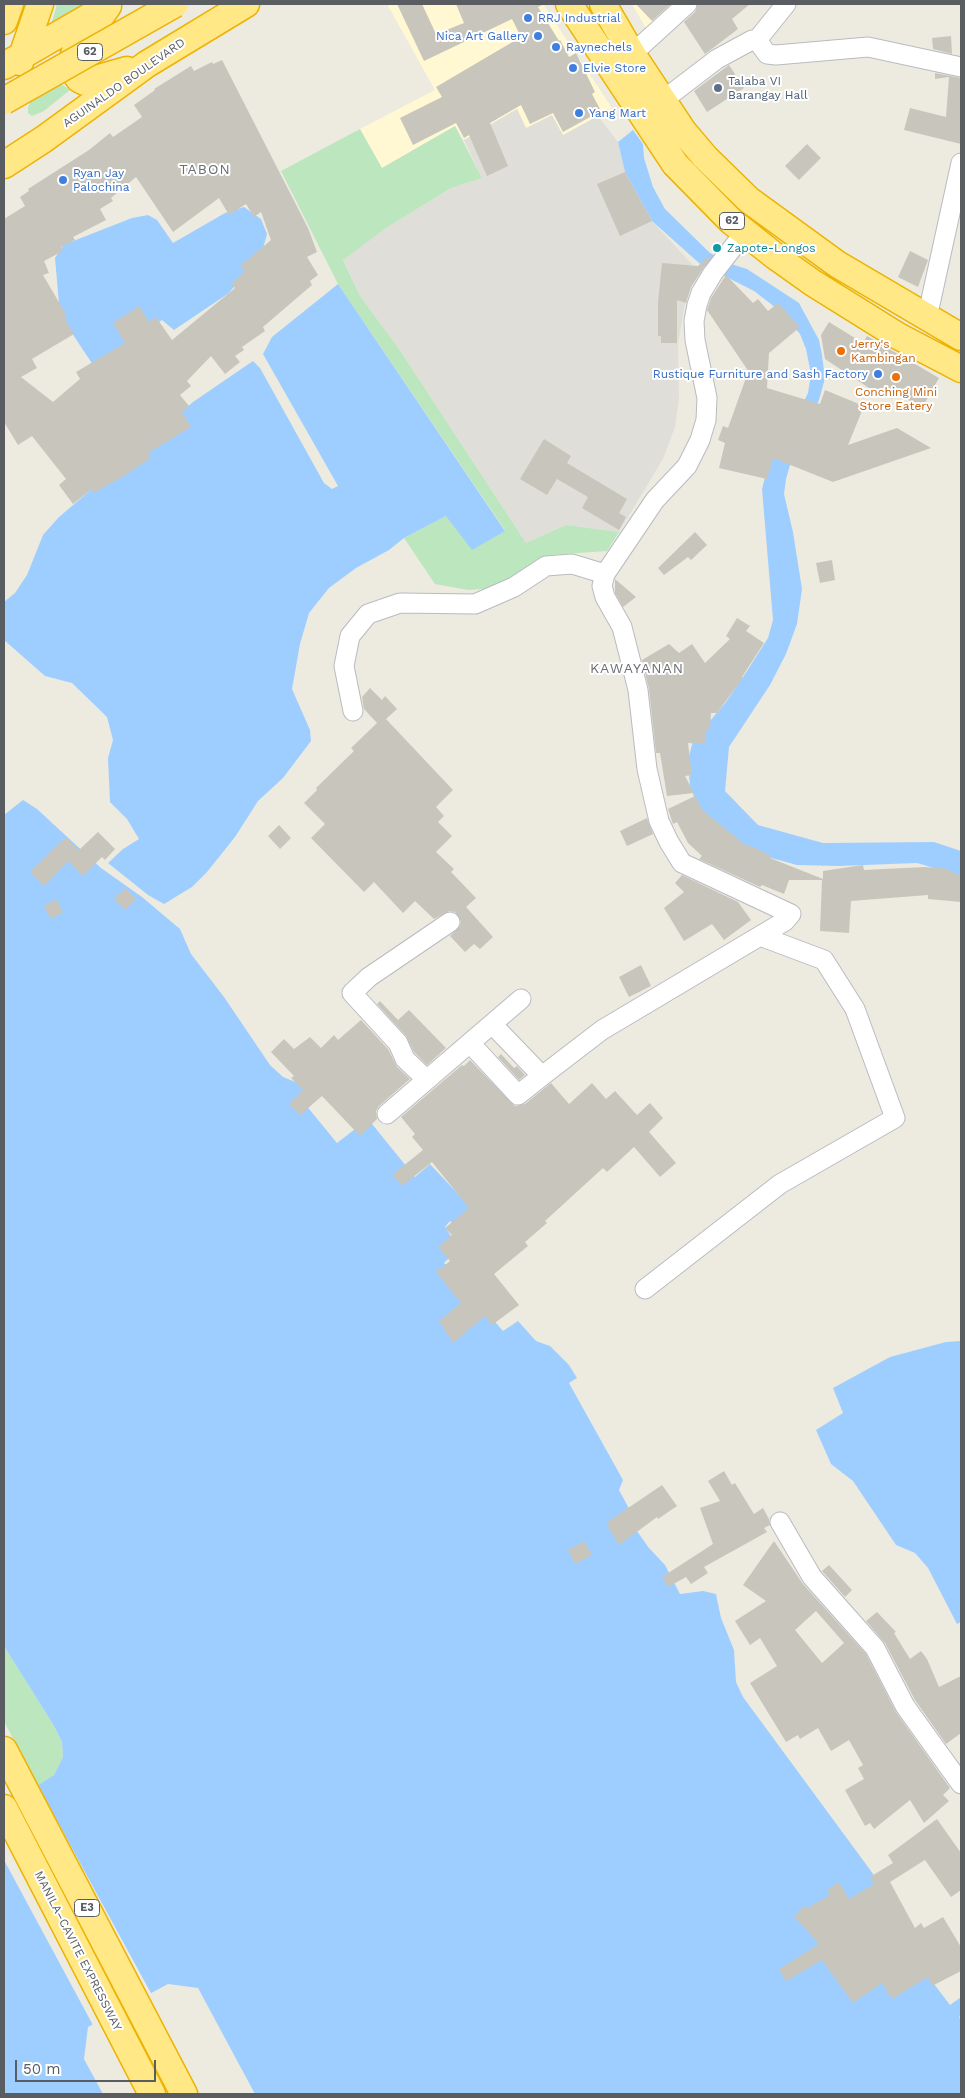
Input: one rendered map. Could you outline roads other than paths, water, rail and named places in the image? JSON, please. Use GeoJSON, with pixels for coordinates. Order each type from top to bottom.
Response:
{"type":"FeatureCollection","features":[{"type":"Feature","properties":{"kind":"highway"},"geometry":{"type":"LineString","coordinates":[[4,21],[10,4]]}},
{"type":"Feature","properties":{"kind":"highway"},"geometry":{"type":"LineString","coordinates":[[4,110],[13,61],[40,4]]}},
{"type":"Feature","properties":{"kind":"highway","name":"62"},"geometry":{"type":"LineString","coordinates":[[4,101],[175,4]]}},
{"type":"Feature","properties":{"kind":"highway","name":"AGUINALDO BOULEVARD"},"geometry":{"type":"LineString","coordinates":[[4,165],[44,139],[147,64],[246,4]]}},
{"type":"Feature","properties":{"kind":"highway","name":"62"},"geometry":{"type":"LineString","coordinates":[[569,4],[675,164],[745,232],[774,256],[836,297],[898,336],[961,369]]}},
{"type":"Feature","properties":{"kind":"highway","name":"62"},"geometry":{"type":"LineString","coordinates":[[603,4],[662,101],[694,145],[749,200],[785,229],[836,264],[961,336]]}},
{"type":"Feature","properties":{"kind":"highway"},"geometry":{"type":"LineString","coordinates":[[110,5],[74,54],[72,69],[75,75],[85,82],[92,81],[147,64]]}},
{"type":"Feature","properties":{"kind":"highway","name":"62"},"geometry":{"type":"LineString","coordinates":[[13,61],[110,5]]}},
{"type":"Feature","properties":{"kind":"highway","name":"E3"},"geometry":{"type":"LineString","coordinates":[[4,1750],[184,2094]]}},
{"type":"Feature","properties":{"kind":"highway","name":"MANILA–CAVITE EXPRESSWAY"},"geometry":{"type":"LineString","coordinates":[[4,1808],[152,2094]]}},
{"type":"Feature","properties":{"kind":"street"},"geometry":{"type":"LineString","coordinates":[[632,54],[687,4]]}},
{"type":"Feature","properties":{"kind":"street"},"geometry":{"type":"LineString","coordinates":[[662,101],[732,50],[757,40],[786,4]]}},
{"type":"Feature","properties":{"kind":"street"},"geometry":{"type":"LineString","coordinates":[[757,40],[767,54],[776,55],[868,47],[961,67]]}},
{"type":"Feature","properties":{"kind":"street"},"geometry":{"type":"LineString","coordinates":[[927,318],[961,163]]}},
{"type":"Feature","properties":{"kind":"street"},"geometry":{"type":"LineString","coordinates":[[470,1043],[518,1095],[602,1030],[785,921],[791,914],[682,863],[658,821],[647,769],[638,690],[622,627],[605,597],[602,586],[605,574],[655,500],[687,466],[700,440],[706,420],[708,398],[695,340],[694,320],[701,293],[726,254],[745,232]]}},
{"type":"Feature","properties":{"kind":"street"},"geometry":{"type":"LineString","coordinates":[[354,711],[344,666],[350,636],[368,614],[400,603],[475,604],[514,588],[546,566],[572,564],[605,574]]}},
{"type":"Feature","properties":{"kind":"street"},"geometry":{"type":"LineString","coordinates":[[427,1080],[405,1058],[398,1042],[352,992],[369,977],[450,922]]}},
{"type":"Feature","properties":{"kind":"street"},"geometry":{"type":"LineString","coordinates":[[645,1289],[780,1184],[895,1118],[855,1009],[824,960],[760,936]]}},
{"type":"Feature","properties":{"kind":"street"},"geometry":{"type":"LineString","coordinates":[[387,1114],[521,999]]}},
{"type":"Feature","properties":{"kind":"street"},"geometry":{"type":"LineString","coordinates":[[492,1024],[542,1076]]}},
{"type":"Feature","properties":{"kind":"street"},"geometry":{"type":"LineString","coordinates":[[780,1522],[812,1577],[875,1648],[905,1706],[961,1784]]}},
{"type":"Feature","properties":{"kind":"water"},"geometry":{"type":"Polygon","coordinates":[[[633,130],[643,144],[644,158],[653,187],[665,209],[710,253],[728,263],[747,269],[799,303],[819,340],[822,355],[825,378],[819,400],[792,458],[784,494],[793,532],[802,589],[797,624],[786,654],[770,685],[729,747],[725,791],[758,825],[823,843],[934,842],[961,851],[961,876],[917,863],[838,866],[797,865],[764,856],[737,841],[698,807],[690,786],[688,760],[693,741],[726,702],[747,671],[768,638],[773,620],[762,489],[768,466],[791,428],[808,393],[811,374],[806,349],[800,334],[780,311],[754,291],[699,263],[652,221],[625,172],[618,142],[633,130]]]}},
{"type":"Feature","properties":{"kind":"water"},"geometry":{"type":"Polygon","coordinates":[[[244,207],[261,219],[267,234],[262,252],[229,293],[174,330],[162,320],[93,365],[60,315],[55,258],[63,245],[132,218],[148,215],[157,220],[173,243],[225,213],[244,207]]]}},
{"type":"Feature","properties":{"kind":"water"},"geometry":{"type":"Polygon","coordinates":[[[338,284],[505,531],[472,550],[446,516],[404,538],[389,550],[356,568],[329,588],[309,613],[300,644],[292,689],[310,730],[311,741],[283,778],[258,801],[235,837],[207,872],[192,887],[164,904],[148,895],[108,863],[123,849],[139,839],[127,819],[110,802],[108,758],[113,740],[107,717],[72,683],[45,676],[4,640],[4,602],[15,593],[27,575],[43,535],[58,518],[193,402],[253,361],[260,368],[324,483],[332,489],[338,486],[263,354],[272,337],[338,284]]]}},
{"type":"Feature","properties":{"kind":"water"},"geometry":{"type":"Polygon","coordinates":[[[23,800],[37,809],[101,868],[142,897],[180,929],[191,954],[224,997],[270,1065],[283,1077],[303,1085],[305,1104],[337,1143],[368,1119],[415,1177],[430,1164],[473,1210],[455,1226],[450,1221],[445,1227],[459,1248],[444,1263],[503,1331],[518,1321],[536,1341],[550,1346],[569,1365],[577,1378],[569,1383],[623,1480],[619,1490],[632,1514],[627,1517],[649,1548],[665,1565],[680,1594],[703,1591],[716,1594],[721,1618],[734,1650],[736,1682],[743,1697],[893,1901],[928,1976],[950,2005],[961,1997],[961,2015],[959,2017],[961,2020],[961,2094],[255,2094],[198,1988],[168,1984],[88,2027],[84,2059],[103,2094],[4,2094],[4,1808],[54,1775],[63,1757],[62,1742],[54,1726],[4,1646],[4,815],[23,800]]]}},
{"type":"Feature","properties":{"kind":"water"},"geometry":{"type":"Polygon","coordinates":[[[960,1341],[961,1622],[957,1624],[928,1568],[915,1553],[896,1545],[853,1481],[831,1464],[816,1430],[843,1413],[833,1388],[890,1357],[946,1342],[960,1341]]]}},
{"type":"Feature","properties":{"kind":"place","name":"RRJ Industrial"},"geometry":{"type":"Point","coordinates":[528,18]}},
{"type":"Feature","properties":{"kind":"place","name":"Nica Art Gallery"},"geometry":{"type":"Point","coordinates":[538,36]}},
{"type":"Feature","properties":{"kind":"place","name":"Raynechels"},"geometry":{"type":"Point","coordinates":[556,47]}},
{"type":"Feature","properties":{"kind":"place","name":"Elvie Store"},"geometry":{"type":"Point","coordinates":[573,68]}},
{"type":"Feature","properties":{"kind":"place","name":"Talaba VI Barangay Hall"},"geometry":{"type":"Point","coordinates":[718,88]}},
{"type":"Feature","properties":{"kind":"place","name":"Yang Mart"},"geometry":{"type":"Point","coordinates":[579,113]}},
{"type":"Feature","properties":{"kind":"place","name":"Ryan Jay Palochina"},"geometry":{"type":"Point","coordinates":[63,180]}},
{"type":"Feature","properties":{"kind":"place","name":"Zapote-Longos"},"geometry":{"type":"Point","coordinates":[717,248]}},
{"type":"Feature","properties":{"kind":"place","name":"Jerry's Kambingan"},"geometry":{"type":"Point","coordinates":[841,351]}},
{"type":"Feature","properties":{"kind":"place","name":"Rustique Furniture and Sash Factory"},"geometry":{"type":"Point","coordinates":[878,374]}},
{"type":"Feature","properties":{"kind":"place","name":"Conching Mini Store Eatery"},"geometry":{"type":"Point","coordinates":[896,377]}},
{"type":"Feature","properties":{"kind":"district","name":"TABON"},"geometry":{"type":"Point","coordinates":[205,170]}},
{"type":"Feature","properties":{"kind":"district","name":"KAWAYANAN"},"geometry":{"type":"Point","coordinates":[637,669]}}]}
